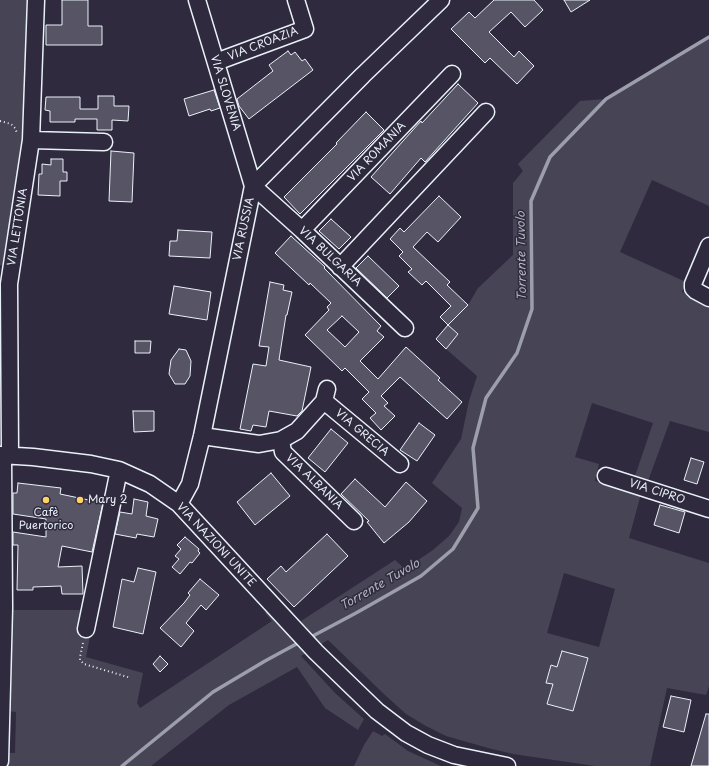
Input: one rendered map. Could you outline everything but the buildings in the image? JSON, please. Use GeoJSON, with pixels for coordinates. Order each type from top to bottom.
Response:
{"type":"FeatureCollection","features":[{"type":"Feature","properties":{"kind":"street","name":"VIA LETTONIA"},"geometry":{"type":"LineString","coordinates":[[0,760],[4,608],[4,278],[31,140],[36,0]]}},
{"type":"Feature","properties":{"kind":"street","name":"VIA SLOVENIA"},"geometry":{"type":"LineString","coordinates":[[197,0],[253,186]]}},
{"type":"Feature","properties":{"kind":"street","name":"VIA CROAZIA"},"geometry":{"type":"LineString","coordinates":[[216,62],[305,29],[296,0]]}},
{"type":"Feature","properties":{"kind":"street","name":"VIA RUSSIA"},"geometry":{"type":"LineString","coordinates":[[179,504],[190,484],[202,436],[253,186],[363,74],[441,0]]}},
{"type":"Feature","properties":{"kind":"street","name":"VIA ROMANIA"},"geometry":{"type":"LineString","coordinates":[[302,230],[452,74]]}},
{"type":"Feature","properties":{"kind":"street"},"geometry":{"type":"LineString","coordinates":[[340,267],[486,112]]}},
{"type":"Feature","properties":{"kind":"street"},"geometry":{"type":"LineString","coordinates":[[31,140],[104,142]]}},
{"type":"Feature","properties":{"kind":"street","name":"VIA BULGARIA"},"geometry":{"type":"LineString","coordinates":[[253,186],[302,230],[405,328]]}},
{"type":"Feature","properties":{"kind":"street"},"geometry":{"type":"LineString","coordinates":[[709,246],[693,284],[693,288],[696,292],[709,298]]}},
{"type":"Feature","properties":{"kind":"street","name":"VIA GRECIA"},"geometry":{"type":"LineString","coordinates":[[281,440],[297,431],[325,395],[400,464]]}},
{"type":"Feature","properties":{"kind":"street"},"geometry":{"type":"LineString","coordinates":[[202,436],[259,444],[281,440]]}},
{"type":"Feature","properties":{"kind":"street","name":"VIA ALBANIA"},"geometry":{"type":"LineString","coordinates":[[281,440],[283,452],[354,521]]}},
{"type":"Feature","properties":{"kind":"street","name":"VIA NAZIONI UNITE"},"geometry":{"type":"LineString","coordinates":[[4,455],[74,461],[119,470],[150,484],[179,504],[316,652],[377,712],[406,733],[428,745],[454,755],[507,766]]}},
{"type":"Feature","properties":{"kind":"street"},"geometry":{"type":"LineString","coordinates":[[86,629],[119,470]]}},
{"type":"Feature","properties":{"kind":"street","name":"VIA CIPRO"},"geometry":{"type":"LineString","coordinates":[[606,476],[709,509]]}},
{"type":"Feature","properties":{"kind":"path"},"geometry":{"type":"LineString","coordinates":[[86,629],[80,657],[82,662],[84,664],[131,678]]}},
{"type":"Feature","properties":{"kind":"shaded area"},"geometry":{"type":"Polygon","coordinates":[[[0,0],[29,0],[22,174],[10,224],[5,267],[0,265],[0,0]]]}},
{"type":"Feature","properties":{"kind":"shaded area"},"geometry":{"type":"Polygon","coordinates":[[[709,37],[709,206],[652,180],[620,252],[686,282],[682,292],[709,304],[709,432],[670,421],[648,481],[635,476],[653,423],[592,403],[575,457],[599,464],[595,481],[641,494],[629,538],[709,563],[709,686],[706,695],[667,688],[650,766],[595,766],[513,754],[446,736],[406,714],[328,640],[301,656],[335,693],[364,719],[358,730],[325,708],[297,667],[229,705],[151,766],[5,766],[5,753],[15,753],[16,712],[7,711],[10,610],[85,610],[91,631],[86,657],[143,673],[137,703],[140,708],[272,621],[265,613],[269,609],[290,634],[304,626],[301,621],[395,560],[405,569],[433,550],[449,536],[459,522],[462,508],[432,483],[461,439],[469,401],[477,376],[446,349],[458,334],[448,325],[468,305],[478,288],[513,255],[513,183],[523,171],[518,164],[580,101],[606,99],[709,37]],[[564,573],[547,633],[599,647],[615,589],[564,573]]]}},
{"type":"Feature","properties":{"kind":"shaded area"},"geometry":{"type":"Polygon","coordinates":[[[373,731],[382,736],[385,734],[408,751],[441,766],[354,766],[364,745],[373,731]]]}},
{"type":"Feature","properties":{"kind":"waterway","name":"Torrente Tuvolo"},"geometry":{"type":"LineString","coordinates":[[309,638],[421,576],[453,549],[478,508],[473,448],[486,398],[517,353],[532,309],[531,201],[550,157],[606,99],[709,37]]}},
{"type":"Feature","properties":{"kind":"waterway","name":"Torrente Tuvolo"},"geometry":{"type":"LineString","coordinates":[[122,766],[213,692],[300,642]]}},
{"type":"Feature","properties":{"kind":"place","name":"Cafè Puertorico"},"geometry":{"type":"Point","coordinates":[46,500]}},
{"type":"Feature","properties":{"kind":"place","name":"Mary 2"},"geometry":{"type":"Point","coordinates":[80,500]}}]}
